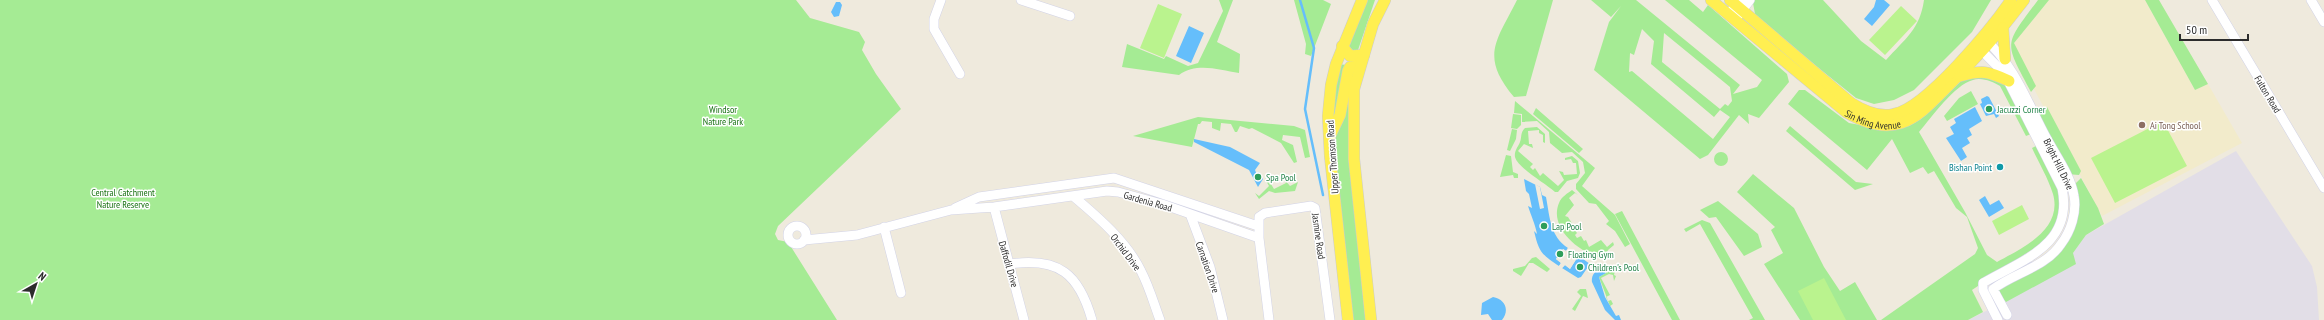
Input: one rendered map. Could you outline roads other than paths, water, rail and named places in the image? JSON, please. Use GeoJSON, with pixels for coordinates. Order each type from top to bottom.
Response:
{"type":"FeatureCollection","features":[{"type":"Feature","properties":{"kind":"main road","name":"Upper Thomson Road"},"geometry":{"type":"LineString","coordinates":[[1348,320],[1330,156],[1328,116],[1331,85],[1342,46],[1362,0]]}},
{"type":"Feature","properties":{"kind":"main road"},"geometry":{"type":"LineString","coordinates":[[1371,320],[1354,159],[1354,89],[1373,24],[1385,0]]}},
{"type":"Feature","properties":{"kind":"main road","name":"Sin Ming Avenue"},"geometry":{"type":"LineString","coordinates":[[1711,0],[1846,112],[1861,121],[1887,124],[1900,123],[1911,119],[1958,77],[1983,44],[2011,0]]}},
{"type":"Feature","properties":{"kind":"main road","name":"Sin Ming Avenue"},"geometry":{"type":"LineString","coordinates":[[1737,4],[1851,103],[1864,110],[1877,114],[1895,114],[1912,107],[2003,28],[2024,0]]}},
{"type":"Feature","properties":{"kind":"main road"},"geometry":{"type":"LineString","coordinates":[[2003,28],[2005,59]]}},
{"type":"Feature","properties":{"kind":"main road"},"geometry":{"type":"LineString","coordinates":[[1342,46],[1350,56],[1364,55]]}},
{"type":"Feature","properties":{"kind":"main road"},"geometry":{"type":"LineString","coordinates":[[1330,136],[1340,115],[1348,71],[1350,67],[1360,66]]}},
{"type":"Feature","properties":{"kind":"main road"},"geometry":{"type":"LineString","coordinates":[[1958,77],[1977,71],[1986,71],[2009,81]]}},
{"type":"Feature","properties":{"kind":"street"},"geometry":{"type":"LineString","coordinates":[[941,0],[934,19],[934,29],[960,74]]}},
{"type":"Feature","properties":{"kind":"street"},"geometry":{"type":"LineString","coordinates":[[1021,0],[1070,16]]}},
{"type":"Feature","properties":{"kind":"street"},"geometry":{"type":"LineString","coordinates":[[1732,17],[1737,4],[1750,0]]}},
{"type":"Feature","properties":{"kind":"street","name":"Fulton Road"},"geometry":{"type":"LineString","coordinates":[[2212,0],[2324,188]]}},
{"type":"Feature","properties":{"kind":"street"},"geometry":{"type":"LineString","coordinates":[[2311,0],[2324,20]]}},
{"type":"Feature","properties":{"kind":"street","name":"Bright Hill Drive"},"geometry":{"type":"LineString","coordinates":[[1983,44],[2005,59],[2072,187],[2075,207],[2072,222],[2062,244],[2054,253],[1993,289],[2007,315]]}},
{"type":"Feature","properties":{"kind":"street","name":"Bright Hill Drive"},"geometry":{"type":"LineString","coordinates":[[1983,44],[2009,81],[2062,188],[2064,207],[2062,217],[2050,242],[2033,255],[1983,283],[1983,290],[1998,320]]}},
{"type":"Feature","properties":{"kind":"street","name":"Gardenia Road"},"geometry":{"type":"LineString","coordinates":[[951,210],[979,197],[1114,178],[1258,226]]}},
{"type":"Feature","properties":{"kind":"street","name":"Gardenia Road"},"geometry":{"type":"LineString","coordinates":[[804,240],[843,237],[951,210],[994,207],[1107,191],[1118,192],[1162,204],[1259,238]]}},
{"type":"Feature","properties":{"kind":"street","name":"Orchid Drive"},"geometry":{"type":"LineString","coordinates":[[1073,196],[1096,215],[1119,240],[1141,270],[1160,320]]}},
{"type":"Feature","properties":{"kind":"street","name":"Jasmine Road"},"geometry":{"type":"LineString","coordinates":[[1258,226],[1259,217],[1262,214],[1309,206],[1315,208],[1330,320]]}},
{"type":"Feature","properties":{"kind":"street","name":"Daffodil Drive"},"geometry":{"type":"LineString","coordinates":[[994,207],[1024,320]]}},
{"type":"Feature","properties":{"kind":"street","name":"Carnation Drive"},"geometry":{"type":"LineString","coordinates":[[1190,214],[1210,267],[1223,320]]}},
{"type":"Feature","properties":{"kind":"street"},"geometry":{"type":"LineString","coordinates":[[1258,226],[1269,320]]}},
{"type":"Feature","properties":{"kind":"street"},"geometry":{"type":"LineString","coordinates":[[884,227],[901,293]]}},
{"type":"Feature","properties":{"kind":"street"},"geometry":{"type":"LineString","coordinates":[[2050,242],[2045,248],[2045,252],[2049,255],[2054,253]]}},
{"type":"Feature","properties":{"kind":"street"},"geometry":{"type":"LineString","coordinates":[[1010,264],[1030,262],[1049,264],[1069,276],[1080,288],[1092,320]]}},
{"type":"Feature","properties":{"kind":"water"},"geometry":{"type":"Polygon","coordinates":[[[1876,0],[1884,0],[1890,5],[1872,26],[1864,19],[1874,7],[1876,0]]]}},
{"type":"Feature","properties":{"kind":"water"},"geometry":{"type":"Polygon","coordinates":[[[836,2],[840,2],[842,5],[839,16],[834,17],[831,12],[836,2]]]}},
{"type":"Feature","properties":{"kind":"water"},"geometry":{"type":"Polygon","coordinates":[[[1189,26],[1204,33],[1191,63],[1176,56],[1189,26]]]}},
{"type":"Feature","properties":{"kind":"water","name":"Jacuzzi Corner"},"geometry":{"type":"Polygon","coordinates":[[[1987,96],[1989,97],[1999,116],[1996,118],[1994,114],[1986,116],[1980,104],[1982,103],[1981,99],[1987,96]]]}},
{"type":"Feature","properties":{"kind":"water"},"geometry":{"type":"Polygon","coordinates":[[[1975,107],[1982,121],[1969,129],[1972,135],[1967,138],[1970,143],[1962,148],[1967,157],[1961,161],[1946,138],[1954,134],[1950,127],[1956,123],[1954,119],[1975,107]]]}},
{"type":"Feature","properties":{"kind":"water"},"geometry":{"type":"Polygon","coordinates":[[[1194,139],[1230,147],[1260,163],[1255,170],[1257,175],[1259,172],[1263,179],[1258,187],[1249,170],[1194,142],[1194,139]]]}},
{"type":"Feature","properties":{"kind":"water","name":"Lap Pool"},"geometry":{"type":"Polygon","coordinates":[[[1524,179],[1540,187],[1542,195],[1546,197],[1554,232],[1562,243],[1568,248],[1566,251],[1563,249],[1556,259],[1561,263],[1559,266],[1544,255],[1537,244],[1534,231],[1537,234],[1528,206],[1532,208],[1529,194],[1526,191],[1524,179]]]}},
{"type":"Feature","properties":{"kind":"water"},"geometry":{"type":"Polygon","coordinates":[[[1985,196],[1990,205],[1999,200],[2004,208],[1989,217],[1979,200],[1985,196]]]}},
{"type":"Feature","properties":{"kind":"water","name":"Children's Pool"},"geometry":{"type":"Polygon","coordinates":[[[1576,254],[1590,264],[1581,277],[1578,278],[1562,268],[1565,265],[1570,269],[1577,258],[1574,256],[1576,254]]]}},
{"type":"Feature","properties":{"kind":"water"},"geometry":{"type":"Polygon","coordinates":[[[1601,269],[1606,273],[1599,277],[1605,297],[1616,316],[1619,315],[1621,320],[1615,320],[1605,310],[1592,282],[1594,274],[1601,269]]]}},
{"type":"Feature","properties":{"kind":"water"},"geometry":{"type":"Polygon","coordinates":[[[1493,297],[1501,300],[1505,306],[1506,312],[1502,320],[1492,320],[1488,314],[1481,315],[1482,303],[1493,297]]]}},
{"type":"Feature","properties":{"kind":"waterway"},"geometry":{"type":"LineString","coordinates":[[1300,0],[1314,48],[1305,109],[1323,195]]}},
{"type":"Feature","properties":{"kind":"place","name":"Jacuzzi Corner"},"geometry":{"type":"Point","coordinates":[1989,109]}},
{"type":"Feature","properties":{"kind":"place","name":"Ai Tong School"},"geometry":{"type":"Point","coordinates":[2142,125]}},
{"type":"Feature","properties":{"kind":"place","name":"Bishan Point"},"geometry":{"type":"Point","coordinates":[2000,167]}},
{"type":"Feature","properties":{"kind":"place","name":"Spa Pool"},"geometry":{"type":"Point","coordinates":[1258,177]}},
{"type":"Feature","properties":{"kind":"place","name":"Lap Pool"},"geometry":{"type":"Point","coordinates":[1544,226]}},
{"type":"Feature","properties":{"kind":"place","name":"Floating Gym"},"geometry":{"type":"Point","coordinates":[1560,254]}},
{"type":"Feature","properties":{"kind":"place","name":"Children's Pool"},"geometry":{"type":"Point","coordinates":[1580,267]}},
{"type":"Feature","properties":{"kind":"park label","name":"Windsor Nature Park"},"geometry":{"type":"Point","coordinates":[723,114]}},
{"type":"Feature","properties":{"kind":"park label","name":"Central Catchment Nature Reserve"},"geometry":{"type":"Point","coordinates":[123,198]}}]}
